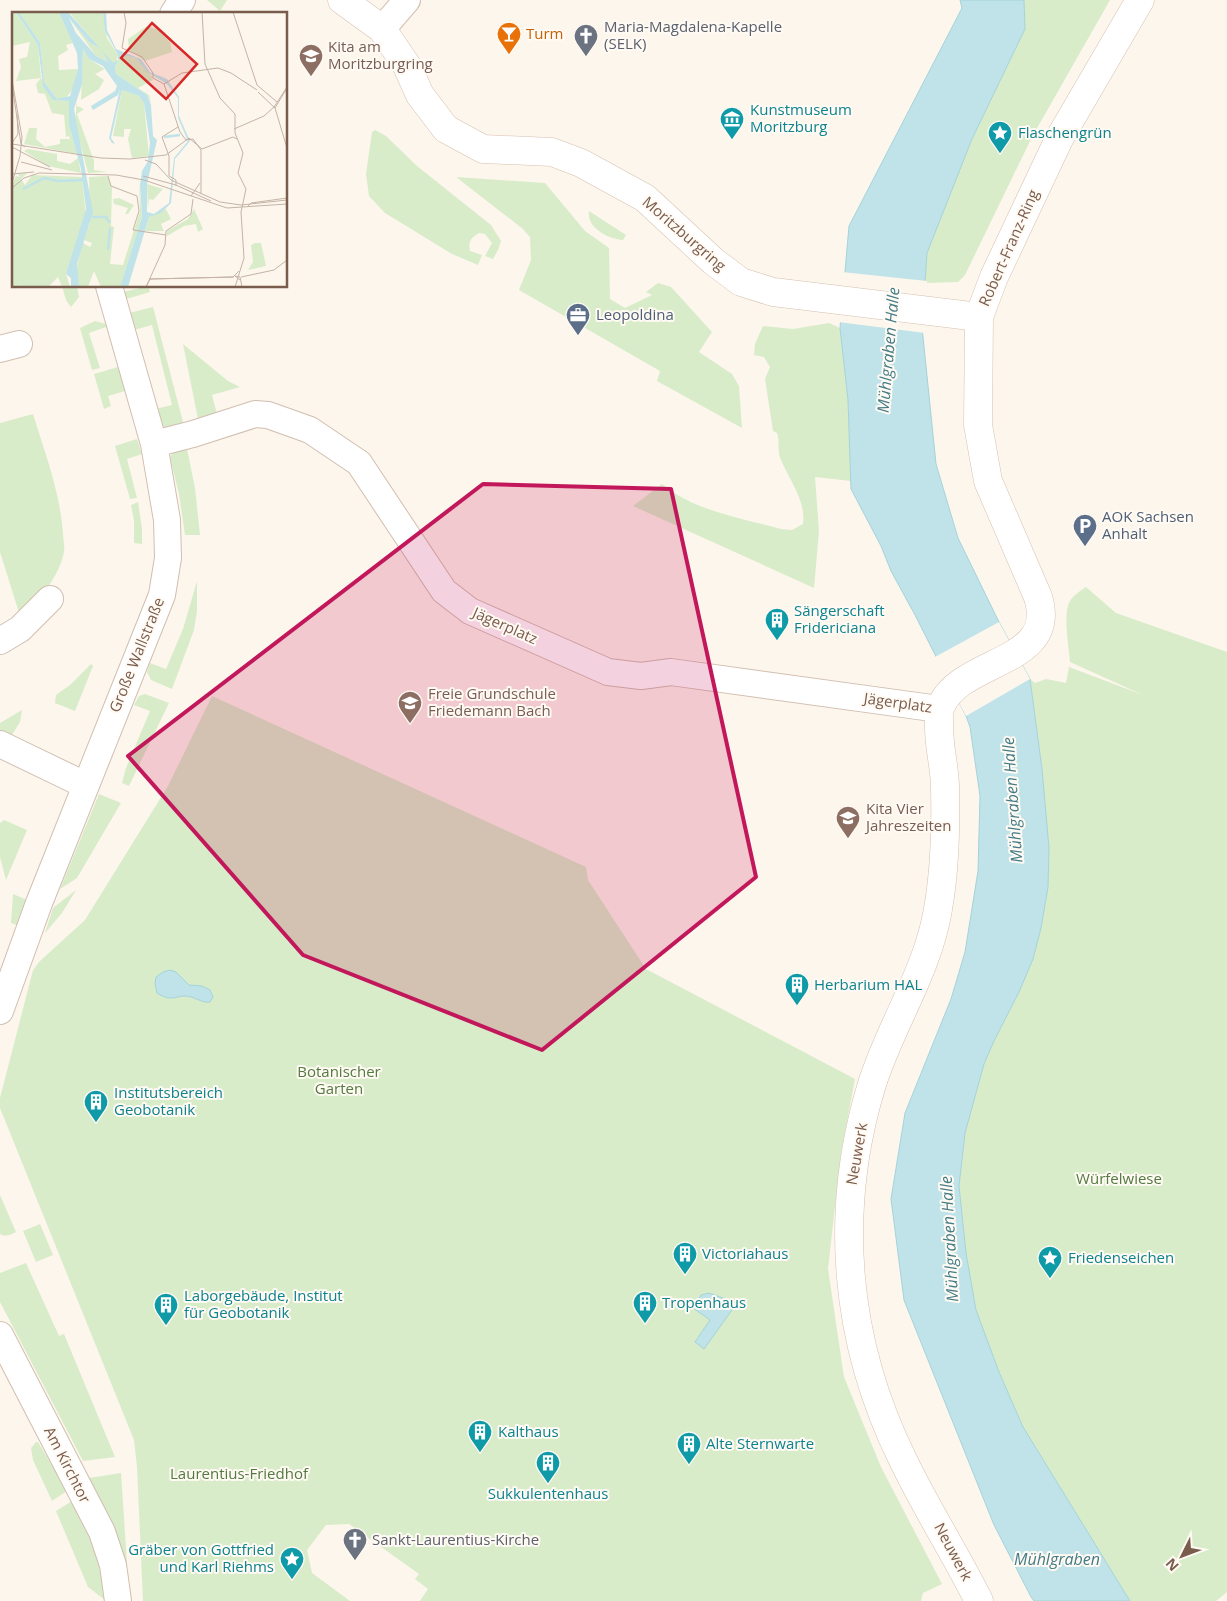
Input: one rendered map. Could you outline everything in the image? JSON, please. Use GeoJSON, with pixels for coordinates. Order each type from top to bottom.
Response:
{"type":"FeatureCollection","features":[{"type":"Feature","properties":{"kind":"street"},"geometry":{"type":"LineString","coordinates":[[174,12],[182,0]]}},
{"type":"Feature","properties":{"kind":"street","name":"Moritzburgring"},"geometry":{"type":"LineString","coordinates":[[342,0],[382,29],[407,66],[420,95],[446,129],[483,149],[552,152],[581,163],[645,198],[740,282],[773,292],[979,317]]}},
{"type":"Feature","properties":{"kind":"street"},"geometry":{"type":"LineString","coordinates":[[382,29],[407,0]]}},
{"type":"Feature","properties":{"kind":"street","name":"Robert-Franz-Ring"},"geometry":{"type":"LineString","coordinates":[[943,702],[959,683],[1018,652],[1028,644],[1037,634],[1041,622],[1042,610],[1038,597],[988,481],[978,425],[979,317],[994,277],[1059,139],[1140,0]]}},
{"type":"Feature","properties":{"kind":"street","name":"Große Wallstraße"},"geometry":{"type":"LineString","coordinates":[[0,1011],[37,908],[162,595],[168,558],[167,520],[154,444],[110,288]]}},
{"type":"Feature","properties":{"kind":"street","name":"Jägerplatz"},"geometry":{"type":"LineString","coordinates":[[154,444],[193,434],[255,414],[274,416],[310,430],[359,463],[444,590],[456,601],[470,612],[608,672],[641,676],[671,672],[943,702]]}},
{"type":"Feature","properties":{"kind":"street"},"geometry":{"type":"LineString","coordinates":[[0,641],[20,629],[50,599]]}},
{"type":"Feature","properties":{"kind":"street","name":"Neuwerk"},"geometry":{"type":"LineString","coordinates":[[943,702],[938,740],[945,784],[944,846],[938,910],[927,956],[887,1043],[872,1083],[863,1118],[854,1154],[848,1212],[849,1265],[855,1319],[867,1369],[883,1415],[902,1459],[979,1601]]}},
{"type":"Feature","properties":{"kind":"street"},"geometry":{"type":"LineString","coordinates":[[0,744],[85,785]]}},
{"type":"Feature","properties":{"kind":"street","name":"Am Kirchtor"},"geometry":{"type":"LineString","coordinates":[[0,1335],[102,1532],[117,1582],[118,1601]]}},
{"type":"Feature","properties":{"kind":"highlighted area"},"geometry":{"type":"Polygon","coordinates":[[[483,484],[671,489],[756,877],[542,1050],[303,955],[128,756],[483,484]]]}},
{"type":"Feature","properties":{"kind":"green space"},"geometry":{"type":"Polygon","coordinates":[[[207,0],[227,0],[220,11],[207,0]]]}},
{"type":"Feature","properties":{"kind":"green space"},"geometry":{"type":"Polygon","coordinates":[[[1024,0],[1110,0],[1032,137],[965,275],[958,282],[925,283],[927,253],[972,139],[1025,29],[1024,0]]]}},
{"type":"Feature","properties":{"kind":"green space"},"geometry":{"type":"Polygon","coordinates":[[[375,130],[386,136],[417,166],[491,225],[501,241],[493,259],[485,256],[492,243],[485,234],[479,233],[472,238],[469,245],[470,251],[482,255],[478,265],[452,254],[385,213],[369,196],[366,174],[372,132],[375,130]]]}},
{"type":"Feature","properties":{"kind":"green space"},"geometry":{"type":"Polygon","coordinates":[[[456,177],[545,183],[585,231],[609,248],[610,299],[625,308],[652,295],[646,292],[658,283],[671,287],[712,332],[699,352],[732,374],[739,386],[742,428],[657,381],[660,371],[519,290],[531,260],[530,237],[523,229],[456,177]]]}},
{"type":"Feature","properties":{"kind":"green space"},"geometry":{"type":"Polygon","coordinates":[[[589,211],[626,235],[623,240],[600,232],[591,223],[589,211]]]}},
{"type":"Feature","properties":{"kind":"green space"},"geometry":{"type":"Polygon","coordinates":[[[63,288],[77,288],[79,297],[71,307],[66,300],[63,288]]]}},
{"type":"Feature","properties":{"kind":"green space"},"geometry":{"type":"Polygon","coordinates":[[[149,288],[150,292],[126,299],[123,292],[149,288]]]}},
{"type":"Feature","properties":{"kind":"green space"},"geometry":{"type":"Polygon","coordinates":[[[153,307],[184,426],[174,429],[161,426],[155,409],[172,405],[152,325],[134,330],[129,313],[153,307]]]}},
{"type":"Feature","properties":{"kind":"green space"},"geometry":{"type":"Polygon","coordinates":[[[95,321],[106,324],[106,327],[89,333],[100,368],[92,370],[80,328],[95,321]]]}},
{"type":"Feature","properties":{"kind":"green space"},"geometry":{"type":"Polygon","coordinates":[[[829,323],[840,328],[848,400],[851,481],[815,477],[819,531],[814,588],[633,506],[662,484],[688,501],[734,517],[781,529],[792,530],[803,524],[800,499],[781,460],[778,436],[773,431],[765,379],[770,367],[764,357],[754,355],[755,344],[763,326],[793,329],[829,323]]]}},
{"type":"Feature","properties":{"kind":"green space"},"geometry":{"type":"Polygon","coordinates":[[[183,344],[228,381],[240,387],[212,395],[217,414],[198,419],[183,344]]]}},
{"type":"Feature","properties":{"kind":"green space"},"geometry":{"type":"Polygon","coordinates":[[[118,367],[125,391],[108,396],[111,406],[104,409],[94,374],[118,367]]]}},
{"type":"Feature","properties":{"kind":"green space"},"geometry":{"type":"Polygon","coordinates":[[[33,414],[59,503],[64,550],[58,571],[53,580],[21,619],[0,552],[0,423],[33,414]]]}},
{"type":"Feature","properties":{"kind":"green space"},"geometry":{"type":"Polygon","coordinates":[[[137,439],[142,454],[127,459],[137,498],[130,499],[115,446],[137,439]]]}},
{"type":"Feature","properties":{"kind":"green space"},"geometry":{"type":"Polygon","coordinates":[[[186,444],[195,488],[200,535],[185,535],[179,494],[170,457],[177,447],[186,444]]]}},
{"type":"Feature","properties":{"kind":"green space"},"geometry":{"type":"Polygon","coordinates":[[[138,502],[142,544],[134,543],[134,520],[131,505],[138,502]]]}},
{"type":"Feature","properties":{"kind":"green space"},"geometry":{"type":"Polygon","coordinates":[[[197,581],[197,611],[194,630],[172,689],[151,680],[147,672],[150,663],[166,669],[183,629],[197,581]]]}},
{"type":"Feature","properties":{"kind":"green space","name":"Würfelwiese"},"geometry":{"type":"Polygon","coordinates":[[[1086,587],[1116,613],[1227,652],[1227,1592],[1216,1601],[1130,1601],[1023,1427],[999,1372],[976,1310],[966,1253],[959,1186],[965,1133],[984,1064],[1033,959],[1041,928],[1048,887],[1049,848],[1042,769],[1030,679],[1035,683],[1046,679],[1066,683],[1069,667],[1143,695],[1070,662],[1066,623],[1067,609],[1072,598],[1086,587]]]}},
{"type":"Feature","properties":{"kind":"green space"},"geometry":{"type":"Polygon","coordinates":[[[91,664],[93,666],[75,711],[55,703],[56,695],[70,685],[91,664]]]}},
{"type":"Feature","properties":{"kind":"green space"},"geometry":{"type":"Polygon","coordinates":[[[145,694],[169,703],[129,786],[122,783],[126,768],[150,711],[134,705],[139,696],[145,694]]]}},
{"type":"Feature","properties":{"kind":"green space","name":"Botanischer Garten"},"geometry":{"type":"Polygon","coordinates":[[[212,696],[586,867],[588,880],[646,969],[855,1079],[841,1153],[828,1269],[844,1377],[881,1467],[942,1584],[923,1593],[921,1601],[420,1601],[428,1589],[415,1579],[419,1574],[349,1524],[326,1525],[307,1550],[312,1573],[350,1601],[143,1601],[134,1440],[0,1108],[0,1098],[33,970],[40,961],[85,920],[168,786],[212,696]]]}},
{"type":"Feature","properties":{"kind":"green space"},"geometry":{"type":"Polygon","coordinates":[[[22,710],[20,722],[10,738],[0,734],[0,723],[22,710]]]}},
{"type":"Feature","properties":{"kind":"green space"},"geometry":{"type":"Polygon","coordinates":[[[99,794],[121,803],[77,878],[60,889],[99,794]]]}},
{"type":"Feature","properties":{"kind":"green space"},"geometry":{"type":"Polygon","coordinates":[[[4,820],[27,830],[6,880],[0,857],[0,823],[4,820]]]}},
{"type":"Feature","properties":{"kind":"green space"},"geometry":{"type":"Polygon","coordinates":[[[76,890],[62,913],[45,933],[53,908],[76,890]]]}},
{"type":"Feature","properties":{"kind":"green space"},"geometry":{"type":"Polygon","coordinates":[[[13,894],[27,900],[17,925],[11,923],[13,894]]]}},
{"type":"Feature","properties":{"kind":"green space"},"geometry":{"type":"Polygon","coordinates":[[[0,1195],[16,1232],[12,1234],[0,1234],[0,1195]]]}},
{"type":"Feature","properties":{"kind":"green space"},"geometry":{"type":"Polygon","coordinates":[[[40,1224],[53,1255],[36,1262],[23,1231],[40,1224]]]}},
{"type":"Feature","properties":{"kind":"green space"},"geometry":{"type":"Polygon","coordinates":[[[26,1263],[59,1336],[64,1334],[115,1457],[83,1461],[0,1302],[0,1273],[26,1263]]]}},
{"type":"Feature","properties":{"kind":"green space"},"geometry":{"type":"Polygon","coordinates":[[[38,1442],[67,1491],[52,1501],[33,1460],[31,1448],[38,1442]]]}},
{"type":"Feature","properties":{"kind":"green space"},"geometry":{"type":"Polygon","coordinates":[[[121,1473],[127,1563],[125,1564],[112,1523],[89,1478],[121,1473]]]}},
{"type":"Feature","properties":{"kind":"green space"},"geometry":{"type":"Polygon","coordinates":[[[72,1501],[84,1524],[93,1549],[101,1574],[105,1600],[88,1587],[56,1511],[72,1501]]]}},
{"type":"Feature","properties":{"kind":"water"},"geometry":{"type":"Polygon","coordinates":[[[960,0],[1024,0],[1025,29],[972,139],[927,253],[922,327],[936,464],[958,538],[999,622],[1030,679],[1042,769],[1049,848],[1048,887],[1041,928],[1033,959],[984,1064],[965,1133],[959,1186],[966,1253],[976,1310],[999,1372],[1023,1427],[1130,1601],[1034,1601],[1031,1597],[994,1525],[904,1300],[891,1199],[905,1113],[951,999],[965,952],[978,871],[980,796],[970,727],[966,716],[851,489],[848,400],[840,328],[849,226],[962,8],[960,0]]]}},
{"type":"Feature","properties":{"kind":"water"},"geometry":{"type":"Polygon","coordinates":[[[170,970],[176,972],[189,985],[202,986],[210,990],[213,997],[210,1002],[186,996],[168,998],[157,993],[156,977],[170,970]]]}},
{"type":"Feature","properties":{"kind":"water"},"geometry":{"type":"Polygon","coordinates":[[[709,1293],[737,1303],[704,1349],[695,1342],[710,1320],[693,1308],[701,1295],[709,1293]]]}},
{"type":"Feature","properties":{"kind":"pier"},"geometry":{"type":"Polygon","coordinates":[[[842,272],[927,281],[925,333],[838,322],[842,272]]]}},
{"type":"Feature","properties":{"kind":"pier"},"geometry":{"type":"Polygon","coordinates":[[[999,622],[1030,679],[966,716],[935,657],[999,622]]]}},
{"type":"Feature","properties":{"kind":"place","name":"Turm"},"geometry":{"type":"Point","coordinates":[509,55]}},
{"type":"Feature","properties":{"kind":"place","name":"Maria-Magdalena-Kapelle (SELK)"},"geometry":{"type":"Point","coordinates":[586,57]}},
{"type":"Feature","properties":{"kind":"place","name":"Kita am Moritzburgring"},"geometry":{"type":"Point","coordinates":[311,77]}},
{"type":"Feature","properties":{"kind":"place","name":"Kunstmuseum Moritzburg"},"geometry":{"type":"Point","coordinates":[732,140]}},
{"type":"Feature","properties":{"kind":"place","name":"Flaschengrün"},"geometry":{"type":"Point","coordinates":[1000,154]}},
{"type":"Feature","properties":{"kind":"place","name":"Leopoldina"},"geometry":{"type":"Point","coordinates":[578,336]}},
{"type":"Feature","properties":{"kind":"place","name":"AOK Sachsen Anhalt"},"geometry":{"type":"Point","coordinates":[1085,547]}},
{"type":"Feature","properties":{"kind":"place","name":"Sängerschaft Fridericiana"},"geometry":{"type":"Point","coordinates":[777,641]}},
{"type":"Feature","properties":{"kind":"place","name":"Freie Grundschule Friedemann Bach"},"geometry":{"type":"Point","coordinates":[410,724]}},
{"type":"Feature","properties":{"kind":"place","name":"Kita Vier Jahreszeiten"},"geometry":{"type":"Point","coordinates":[848,839]}},
{"type":"Feature","properties":{"kind":"place","name":"Herbarium HAL"},"geometry":{"type":"Point","coordinates":[797,1006]}},
{"type":"Feature","properties":{"kind":"place","name":"Institutsbereich Geobotanik"},"geometry":{"type":"Point","coordinates":[96,1123]}},
{"type":"Feature","properties":{"kind":"place","name":"Victoriahaus"},"geometry":{"type":"Point","coordinates":[685,1275]}},
{"type":"Feature","properties":{"kind":"place","name":"Friedenseichen"},"geometry":{"type":"Point","coordinates":[1050,1279]}},
{"type":"Feature","properties":{"kind":"place","name":"Tropenhaus"},"geometry":{"type":"Point","coordinates":[645,1324]}},
{"type":"Feature","properties":{"kind":"place","name":"Laborgebäude, Institut für Geobotanik"},"geometry":{"type":"Point","coordinates":[166,1326]}},
{"type":"Feature","properties":{"kind":"place","name":"Kalthaus"},"geometry":{"type":"Point","coordinates":[480,1453]}},
{"type":"Feature","properties":{"kind":"place","name":"Alte Sternwarte"},"geometry":{"type":"Point","coordinates":[689,1465]}},
{"type":"Feature","properties":{"kind":"place","name":"Sukkulentenhaus"},"geometry":{"type":"Point","coordinates":[548,1484]}},
{"type":"Feature","properties":{"kind":"place","name":"Sankt-Laurentius-Kirche"},"geometry":{"type":"Point","coordinates":[355,1561]}},
{"type":"Feature","properties":{"kind":"place","name":"Gräber von Gottfried und Karl Riehms"},"geometry":{"type":"Point","coordinates":[292,1580]}},
{"type":"Feature","properties":{"kind":"water label","name":"Mühlgraben Halle"},"geometry":{"type":"Point","coordinates":[888,350]}},
{"type":"Feature","properties":{"kind":"water label","name":"Mühlgraben Halle"},"geometry":{"type":"Point","coordinates":[1012,800]}},
{"type":"Feature","properties":{"kind":"water label","name":"Mühlgraben Halle"},"geometry":{"type":"Point","coordinates":[949,1239]}},
{"type":"Feature","properties":{"kind":"water label","name":"Mühlgraben"},"geometry":{"type":"Point","coordinates":[1057,1559]}},
{"type":"Feature","properties":{"kind":"park label","name":"Laurentius-Friedhof"},"geometry":{"type":"Point","coordinates":[239,1474]}}]}
